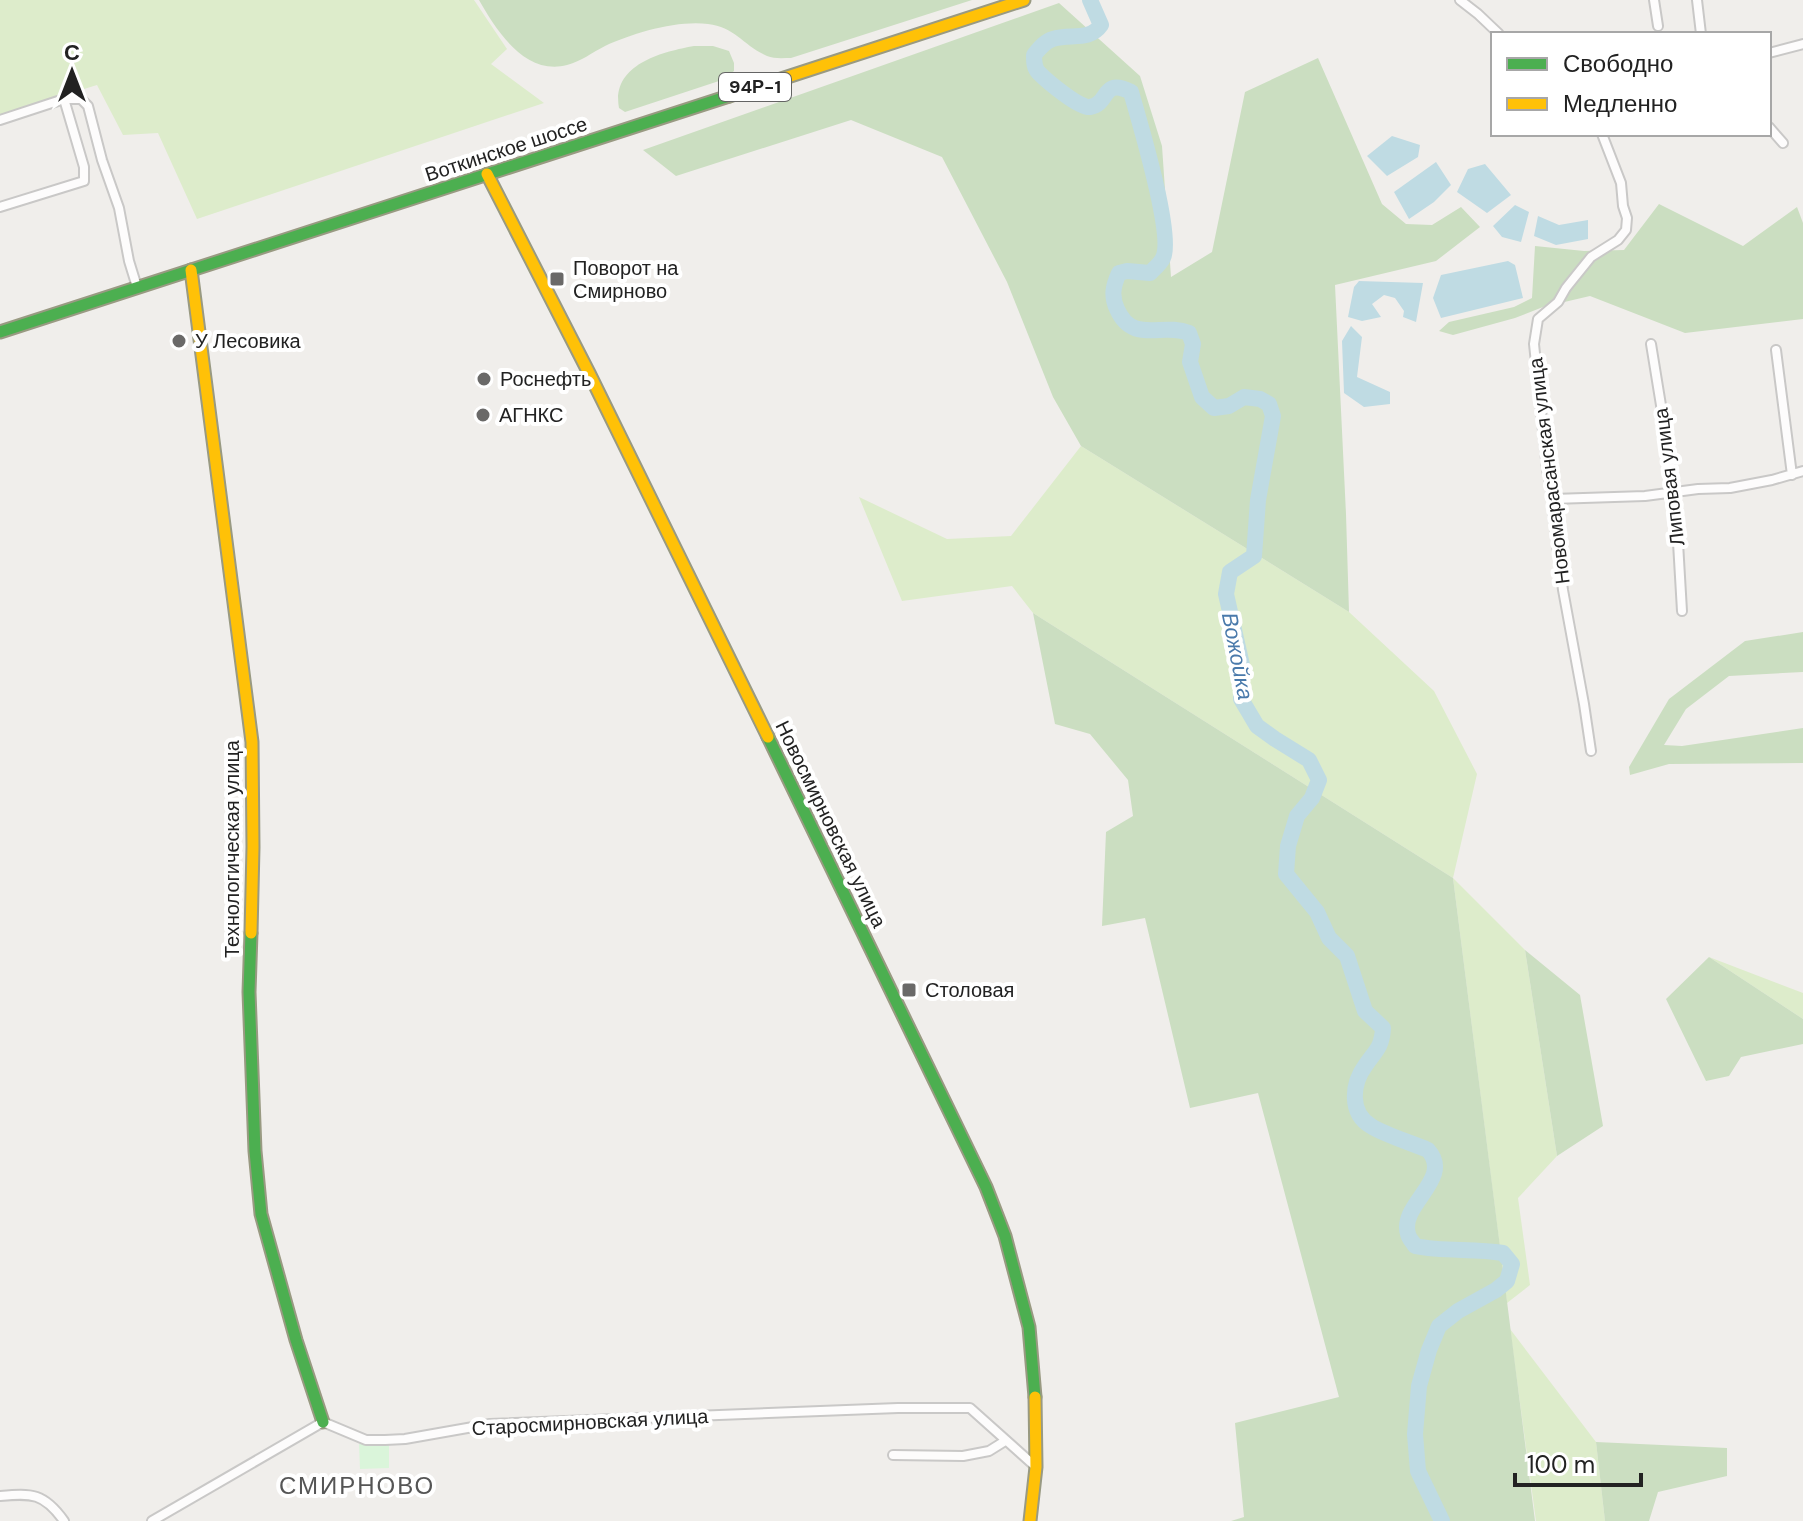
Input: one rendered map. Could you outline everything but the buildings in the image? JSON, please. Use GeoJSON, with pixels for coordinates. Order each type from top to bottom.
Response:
{"type":"FeatureCollection","features":[{"type":"Feature","properties":{"kind":"street","name":"Воткинское шоссе"},"geometry":{"type":"LineString","coordinates":[[0,332],[1024,0]]}},
{"type":"Feature","properties":{"kind":"street"},"geometry":{"type":"LineString","coordinates":[[1460,0],[1497,32]]}},
{"type":"Feature","properties":{"kind":"street"},"geometry":{"type":"LineString","coordinates":[[1654,0],[1658,26]]}},
{"type":"Feature","properties":{"kind":"street"},"geometry":{"type":"LineString","coordinates":[[1697,0],[1701,32]]}},
{"type":"Feature","properties":{"kind":"street"},"geometry":{"type":"LineString","coordinates":[[1771,52],[1803,44]]}},
{"type":"Feature","properties":{"kind":"street"},"geometry":{"type":"LineString","coordinates":[[0,207],[84,181],[84,167],[64,99]]}},
{"type":"Feature","properties":{"kind":"street"},"geometry":{"type":"LineString","coordinates":[[0,120],[64,99],[81,99],[88,106],[119,208],[137,287]]}},
{"type":"Feature","properties":{"kind":"street"},"geometry":{"type":"LineString","coordinates":[[1771,129],[1783,143]]}},
{"type":"Feature","properties":{"kind":"street","name":"Новомарасанская улица"},"geometry":{"type":"LineString","coordinates":[[1591,751],[1563,590],[1534,344],[1538,319],[1558,302],[1591,257],[1618,240],[1626,230],[1621,183],[1603,136]]}},
{"type":"Feature","properties":{"kind":"street","name":"Новосмирновская улица"},"geometry":{"type":"LineString","coordinates":[[487,174],[735,668],[986,1187],[1005,1236],[1029,1327],[1036,1407],[1036,1467],[1030,1521]]}},
{"type":"Feature","properties":{"kind":"street","name":"Технологическая улица"},"geometry":{"type":"LineString","coordinates":[[191,270],[252,742],[249,992],[255,1151],[261,1214],[296,1340],[323,1422]]}},
{"type":"Feature","properties":{"kind":"street","name":"Липовая улица"},"geometry":{"type":"LineString","coordinates":[[1651,344],[1675,491],[1682,611]]}},
{"type":"Feature","properties":{"kind":"street"},"geometry":{"type":"LineString","coordinates":[[1776,350],[1792,475]]}},
{"type":"Feature","properties":{"kind":"street"},"geometry":{"type":"LineString","coordinates":[[1553,499],[1645,496],[1730,488],[1803,471]]}},
{"type":"Feature","properties":{"kind":"street","name":"Старосмирновская улица"},"geometry":{"type":"LineString","coordinates":[[323,1422],[366,1440],[385,1440],[490,1424],[970,1408],[1036,1467]]}},
{"type":"Feature","properties":{"kind":"street"},"geometry":{"type":"LineString","coordinates":[[152,1521],[323,1422]]}},
{"type":"Feature","properties":{"kind":"street"},"geometry":{"type":"LineString","coordinates":[[893,1455],[963,1456],[989,1451],[1005,1441]]}},
{"type":"Feature","properties":{"kind":"street"},"geometry":{"type":"LineString","coordinates":[[0,1496],[33,1494],[48,1502],[64,1521]]}},
{"type":"Feature","properties":{"kind":"green space"},"geometry":{"type":"Polygon","coordinates":[[[0,0],[474,0],[507,49],[491,64],[544,103],[197,219],[158,133],[123,135],[97,85],[0,115],[0,0]]]}},
{"type":"Feature","properties":{"kind":"green space"},"geometry":{"type":"Polygon","coordinates":[[[479,0],[972,0],[791,58],[767,56],[725,29],[696,23],[642,32],[605,46],[572,64],[552,67],[538,64],[514,48],[503,37],[479,0]]]}},
{"type":"Feature","properties":{"kind":"green space"},"geometry":{"type":"Polygon","coordinates":[[[1059,3],[1140,76],[1162,146],[1171,277],[1212,252],[1245,92],[1318,58],[1382,204],[1406,224],[1432,225],[1461,207],[1480,227],[1436,261],[1335,285],[1349,612],[1081,446],[1053,397],[1007,282],[942,157],[851,120],[676,176],[643,150],[1059,3]]]}},
{"type":"Feature","properties":{"kind":"green space"},"geometry":{"type":"Polygon","coordinates":[[[694,46],[713,46],[729,51],[734,71],[722,80],[625,112],[619,108],[619,93],[631,71],[654,57],[694,46]]]}},
{"type":"Feature","properties":{"kind":"green space"},"geometry":{"type":"Polygon","coordinates":[[[1659,204],[1743,246],[1797,207],[1803,223],[1803,319],[1685,333],[1590,296],[1453,335],[1439,331],[1449,322],[1514,307],[1532,298],[1535,246],[1584,251],[1624,250],[1659,204]]]}},
{"type":"Feature","properties":{"kind":"green space"},"geometry":{"type":"Polygon","coordinates":[[[1081,446],[1349,612],[1434,691],[1477,774],[1453,878],[1033,613],[1012,586],[902,601],[859,497],[947,539],[1011,536],[1081,446]]]}},
{"type":"Feature","properties":{"kind":"green space"},"geometry":{"type":"Polygon","coordinates":[[[1033,613],[1453,878],[1535,1521],[1231,1521],[1244,1517],[1235,1423],[1339,1397],[1258,1093],[1190,1108],[1145,918],[1102,926],[1106,832],[1133,816],[1128,780],[1090,734],[1055,724],[1033,613]]]}},
{"type":"Feature","properties":{"kind":"green space"},"geometry":{"type":"Polygon","coordinates":[[[1803,632],[1803,672],[1729,676],[1686,709],[1664,745],[1682,746],[1803,728],[1803,763],[1669,764],[1630,775],[1629,767],[1669,699],[1745,641],[1803,632]]]}},
{"type":"Feature","properties":{"kind":"green space"},"geometry":{"type":"Polygon","coordinates":[[[1453,878],[1525,950],[1557,1156],[1518,1198],[1530,1285],[1507,1303],[1453,878]]]}},
{"type":"Feature","properties":{"kind":"green space"},"geometry":{"type":"Polygon","coordinates":[[[1525,950],[1580,995],[1603,1126],[1557,1156],[1525,950]]]}},
{"type":"Feature","properties":{"kind":"green space"},"geometry":{"type":"Polygon","coordinates":[[[1709,957],[1803,993],[1803,1019],[1709,957]]]}},
{"type":"Feature","properties":{"kind":"green space"},"geometry":{"type":"Polygon","coordinates":[[[1709,957],[1803,1019],[1803,1044],[1741,1057],[1729,1076],[1706,1081],[1666,999],[1709,957]]]}},
{"type":"Feature","properties":{"kind":"green space"},"geometry":{"type":"Polygon","coordinates":[[[1510,1329],[1596,1442],[1605,1521],[1536,1521],[1510,1329]]]}},
{"type":"Feature","properties":{"kind":"green space"},"geometry":{"type":"Polygon","coordinates":[[[1596,1442],[1727,1448],[1727,1476],[1658,1492],[1649,1521],[1605,1521],[1596,1442]]]}},
{"type":"Feature","properties":{"kind":"green space"},"geometry":{"type":"Polygon","coordinates":[[[389,1443],[389,1468],[360,1469],[359,1444],[389,1443]]]}},
{"type":"Feature","properties":{"kind":"water"},"geometry":{"type":"Polygon","coordinates":[[[1392,136],[1420,145],[1418,157],[1387,176],[1367,156],[1392,136]]]}},
{"type":"Feature","properties":{"kind":"water"},"geometry":{"type":"Polygon","coordinates":[[[1436,162],[1451,185],[1434,202],[1409,219],[1394,192],[1436,162]]]}},
{"type":"Feature","properties":{"kind":"water"},"geometry":{"type":"Polygon","coordinates":[[[1485,164],[1511,195],[1487,213],[1457,192],[1468,169],[1485,164]]]}},
{"type":"Feature","properties":{"kind":"water"},"geometry":{"type":"Polygon","coordinates":[[[1515,205],[1529,212],[1521,242],[1502,237],[1493,226],[1515,205]]]}},
{"type":"Feature","properties":{"kind":"water"},"geometry":{"type":"Polygon","coordinates":[[[1538,216],[1559,225],[1588,220],[1588,239],[1556,245],[1534,236],[1538,216]]]}},
{"type":"Feature","properties":{"kind":"water"},"geometry":{"type":"Polygon","coordinates":[[[1508,261],[1515,265],[1523,298],[1441,318],[1433,298],[1441,275],[1508,261]]]}},
{"type":"Feature","properties":{"kind":"water"},"geometry":{"type":"Polygon","coordinates":[[[1359,281],[1423,283],[1416,322],[1403,317],[1404,311],[1395,298],[1384,295],[1372,304],[1381,317],[1362,321],[1348,317],[1354,287],[1359,281]]]}},
{"type":"Feature","properties":{"kind":"water"},"geometry":{"type":"Polygon","coordinates":[[[1351,326],[1362,337],[1357,377],[1390,392],[1390,404],[1364,407],[1344,393],[1342,341],[1351,326]]]}},
{"type":"Feature","properties":{"kind":"waterway","name":"Вожойка"},"geometry":{"type":"LineString","coordinates":[[1090,0],[1101,25],[1091,34],[1059,37],[1047,42],[1034,55],[1034,62],[1037,71],[1049,82],[1085,106],[1096,105],[1110,89],[1121,88],[1131,92],[1160,203],[1165,246],[1162,260],[1150,273],[1119,273],[1114,291],[1117,309],[1124,320],[1140,330],[1189,333],[1193,344],[1190,362],[1202,397],[1214,408],[1229,406],[1244,397],[1260,399],[1269,404],[1273,416],[1258,500],[1254,556],[1230,572],[1226,594],[1242,665],[1241,699],[1257,726],[1309,760],[1319,780],[1312,798],[1297,816],[1288,846],[1286,874],[1317,912],[1329,938],[1347,956],[1365,1011],[1383,1028],[1380,1045],[1357,1081],[1356,1106],[1371,1126],[1428,1150],[1434,1161],[1435,1171],[1431,1181],[1407,1223],[1415,1246],[1503,1253],[1512,1264],[1507,1281],[1439,1326],[1419,1386],[1415,1434],[1418,1471],[1442,1521]]}},
{"type":"Feature","properties":{"kind":"traffic: fast"},"geometry":{"type":"LineString","coordinates":[[0,332],[729,96]]}},
{"type":"Feature","properties":{"kind":"traffic: fast"},"geometry":{"type":"LineString","coordinates":[[768,737],[986,1187],[1005,1236],[1029,1327],[1035,1397]]}},
{"type":"Feature","properties":{"kind":"traffic: fast"},"geometry":{"type":"LineString","coordinates":[[251,933],[249,992],[255,1151],[261,1214],[296,1340],[323,1422]]}},
{"type":"Feature","properties":{"kind":"traffic: slow"},"geometry":{"type":"LineString","coordinates":[[729,96],[1024,0]]}},
{"type":"Feature","properties":{"kind":"traffic: slow"},"geometry":{"type":"LineString","coordinates":[[487,174],[768,737]]}},
{"type":"Feature","properties":{"kind":"traffic: slow"},"geometry":{"type":"LineString","coordinates":[[191,270],[252,742],[251,933]]}},
{"type":"Feature","properties":{"kind":"traffic: slow"},"geometry":{"type":"LineString","coordinates":[[1030,1521],[1036,1467],[1035,1397]]}},
{"type":"Feature","properties":{"kind":"place","name":"Поворот на Смирново"},"geometry":{"type":"Point","coordinates":[557,279]}},
{"type":"Feature","properties":{"kind":"place","name":"У Лесовика"},"geometry":{"type":"Point","coordinates":[179,341]}},
{"type":"Feature","properties":{"kind":"place","name":"Роснефть"},"geometry":{"type":"Point","coordinates":[484,379]}},
{"type":"Feature","properties":{"kind":"place","name":"АГНКС"},"geometry":{"type":"Point","coordinates":[483,415]}},
{"type":"Feature","properties":{"kind":"place","name":"Столовая"},"geometry":{"type":"Point","coordinates":[909,990]}},
{"type":"Feature","properties":{"kind":"district","name":"СМИРНОВО"},"geometry":{"type":"Point","coordinates":[357,1486]}}]}
